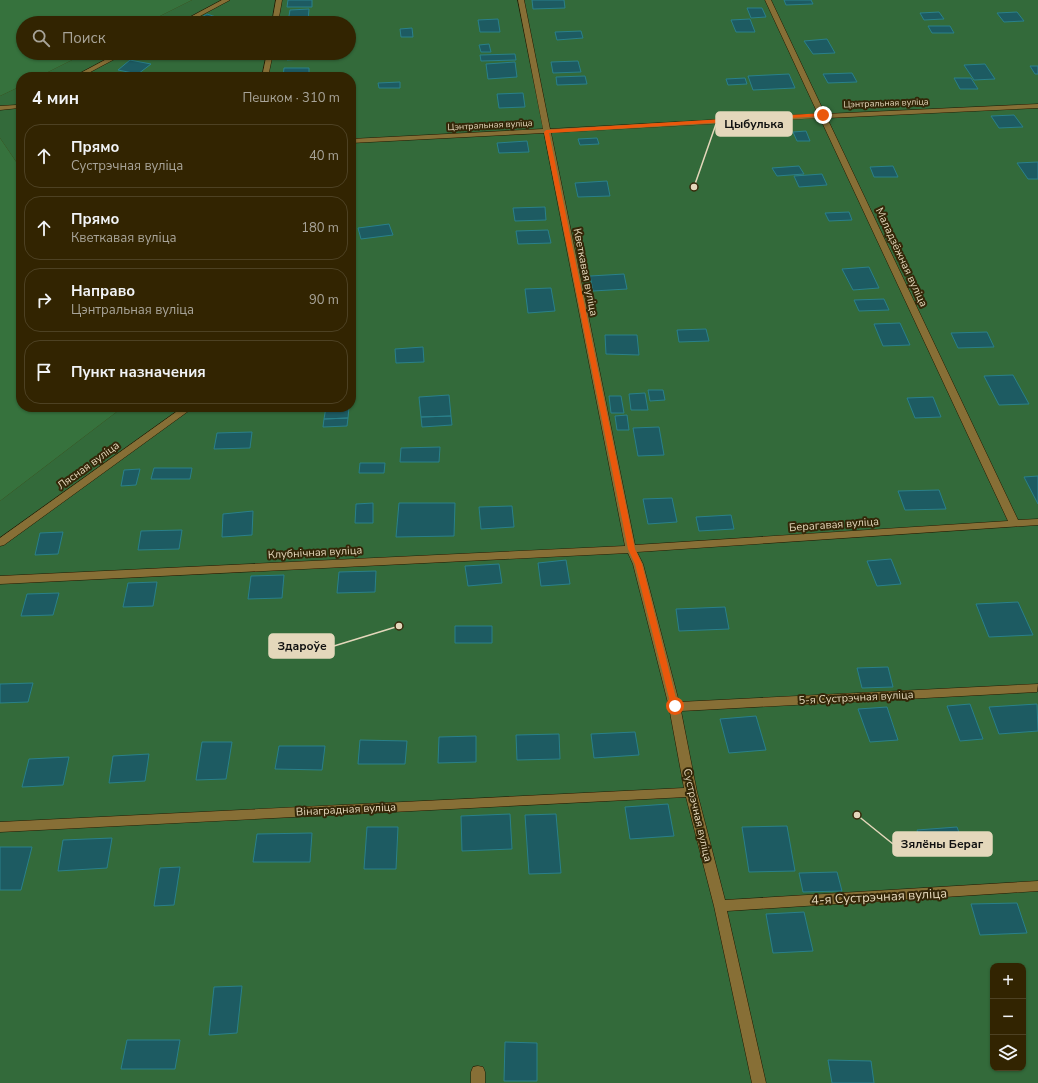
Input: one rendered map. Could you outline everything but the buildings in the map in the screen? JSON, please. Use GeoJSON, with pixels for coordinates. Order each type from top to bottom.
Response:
{"type":"FeatureCollection","features":[{"type":"Feature","properties":{"kind":"lane"},"geometry":{"type":"LineString","coordinates":[[196,16],[227,0]]}},
{"type":"Feature","properties":{"kind":"lane"},"geometry":{"type":"LineString","coordinates":[[276,16],[279,0]]}},
{"type":"Feature","properties":{"kind":"lane","name":"Кветкавая вуліца"},"geometry":{"type":"LineString","coordinates":[[521,0],[546,132],[631,549]]}},
{"type":"Feature","properties":{"kind":"lane","name":"Маладзёжная вуліца"},"geometry":{"type":"LineString","coordinates":[[768,0],[1015,524]]}},
{"type":"Feature","properties":{"kind":"lane"},"geometry":{"type":"LineString","coordinates":[[86,72],[109,60]]}},
{"type":"Feature","properties":{"kind":"lane"},"geometry":{"type":"LineString","coordinates":[[267,72],[269,60]]}},
{"type":"Feature","properties":{"kind":"lane"},"geometry":{"type":"LineString","coordinates":[[0,108],[16,106]]}},
{"type":"Feature","properties":{"kind":"lane","name":"Цэнтральная вуліца"},"geometry":{"type":"LineString","coordinates":[[356,141],[546,132],[823,115],[1038,106]]}},
{"type":"Feature","properties":{"kind":"lane","name":"Лясная вуліца"},"geometry":{"type":"LineString","coordinates":[[0,543],[182,412]]}},
{"type":"Feature","properties":{"kind":"lane","name":"Берагавая вуліца"},"geometry":{"type":"LineString","coordinates":[[631,549],[1038,522]]}},
{"type":"Feature","properties":{"kind":"lane","name":"Клубнічная вуліца"},"geometry":{"type":"LineString","coordinates":[[0,580],[631,549]]}},
{"type":"Feature","properties":{"kind":"lane","name":"Сустрэчная вуліца"},"geometry":{"type":"LineString","coordinates":[[631,549],[638,564],[675,706],[691,792],[720,906],[759,1083]]}},
{"type":"Feature","properties":{"kind":"lane","name":"5-я Сустрэчная вуліца"},"geometry":{"type":"LineString","coordinates":[[675,706],[1037,688]]}},
{"type":"Feature","properties":{"kind":"lane","name":"Вінаградная вуліца"},"geometry":{"type":"LineString","coordinates":[[0,827],[691,792]]}},
{"type":"Feature","properties":{"kind":"lane","name":"4-я Сустрэчная вуліца"},"geometry":{"type":"LineString","coordinates":[[720,906],[1038,886]]}},
{"type":"Feature","properties":{"kind":"green space"},"geometry":{"type":"Polygon","coordinates":[[[0,0],[192,0],[160,16],[16,16],[16,60],[72,60],[48,72],[16,72],[16,88],[0,96],[0,0]]]}},
{"type":"Feature","properties":{"kind":"green space"},"geometry":{"type":"Polygon","coordinates":[[[192,0],[1038,0],[1038,1083],[0,1083],[0,501],[116,412],[356,412],[356,72],[48,72],[72,60],[356,60],[356,16],[160,16],[192,0]]]}},
{"type":"Feature","properties":{"kind":"green space"},"geometry":{"type":"Polygon","coordinates":[[[16,88],[16,162],[0,138],[0,96],[16,88]]]}},
{"type":"Feature","properties":{"kind":"green space"},"geometry":{"type":"Polygon","coordinates":[[[0,138],[16,162],[16,412],[116,412],[0,501],[0,138]]]}},
{"type":"Feature","properties":{"kind":"place","name":"Цыбулька"},"geometry":{"type":"Point","coordinates":[694,187]}},
{"type":"Feature","properties":{"kind":"place","name":"Здароўе"},"geometry":{"type":"Point","coordinates":[399,626]}},
{"type":"Feature","properties":{"kind":"place","name":"Зялёны Бераг"},"geometry":{"type":"Point","coordinates":[857,815]}},
{"type":"Feature","properties":{"kind":"route"},"geometry":{"type":"LineString","coordinates":[[675,706],[638,564],[631,549],[546,132],[823,115]]}}]}
